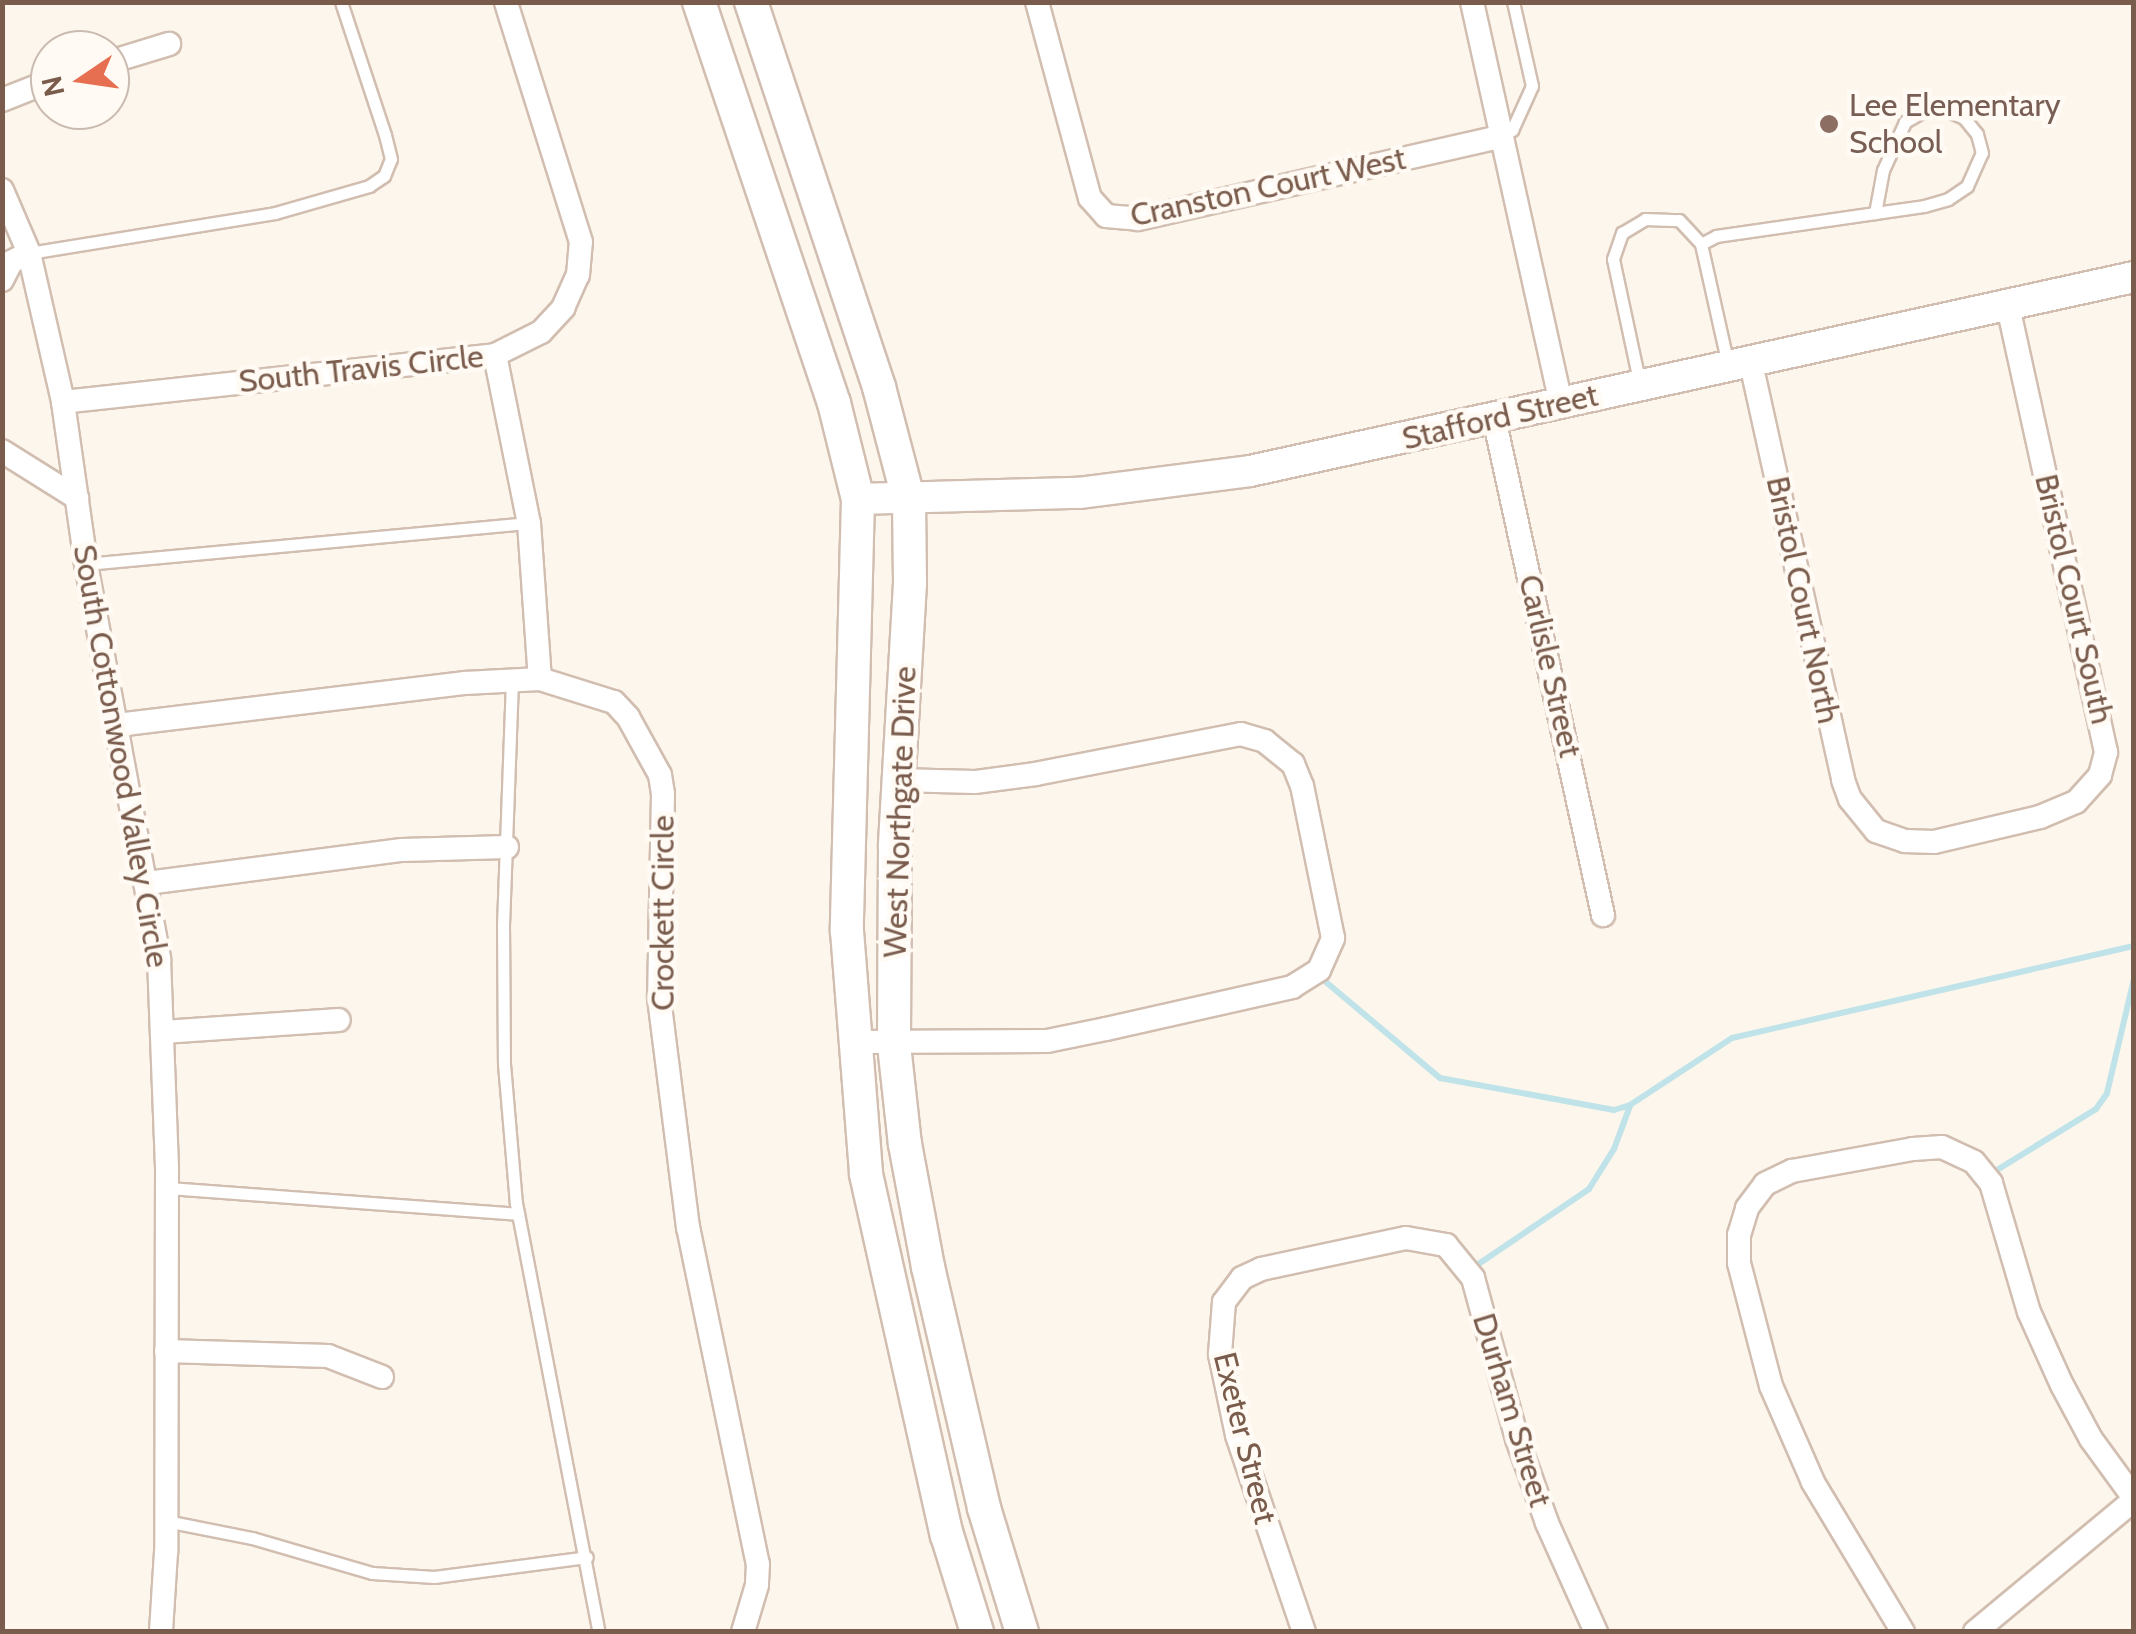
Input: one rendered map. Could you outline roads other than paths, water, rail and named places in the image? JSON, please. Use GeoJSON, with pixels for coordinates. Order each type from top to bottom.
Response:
{"type":"FeatureCollection","features":[{"type":"Feature","properties":{"kind":"main road","name":"West Northgate Drive"},"geometry":{"type":"LineString","coordinates":[[698,2],[834,404],[858,499],[848,857],[854,1042],[866,1174],[947,1534],[977,1632]]}},
{"type":"Feature","properties":{"kind":"main road","name":"West Northgate Drive"},"geometry":{"type":"LineString","coordinates":[[751,2],[879,388],[909,501],[910,583],[897,780],[894,1044],[905,1144],[928,1267],[984,1508],[1022,1632]]}},
{"type":"Feature","properties":{"kind":"street","name":"South Travis Circle"},"geometry":{"type":"LineString","coordinates":[[63,402],[495,355],[541,332],[564,308],[578,275],[582,242],[506,2]]}},
{"type":"Feature","properties":{"kind":"street","name":"Cranston Court West"},"geometry":{"type":"LineString","coordinates":[[1036,2],[1090,198],[1106,216],[1120,220],[1162,214],[1502,136]]}},
{"type":"Feature","properties":{"kind":"street"},"geometry":{"type":"LineString","coordinates":[[1472,2],[1561,403]]}},
{"type":"Feature","properties":{"kind":"street"},"geometry":{"type":"LineString","coordinates":[[130,56],[168,44]]}},
{"type":"Feature","properties":{"kind":"street"},"geometry":{"type":"LineString","coordinates":[[2,100],[30,88]]}},
{"type":"Feature","properties":{"kind":"street","name":"South Cottonwood Valley Circle"},"geometry":{"type":"LineString","coordinates":[[2,190],[29,254],[63,402],[86,564],[159,959],[167,1188],[166,1522],[161,1632]]}},
{"type":"Feature","properties":{"kind":"street"},"geometry":{"type":"LineString","coordinates":[[2,280],[12,262],[29,254]]}},
{"type":"Feature","properties":{"kind":"street","name":"Stafford Street"},"geometry":{"type":"LineString","coordinates":[[858,499],[909,501],[1079,494],[1326,456],[2008,301],[2134,277]]}},
{"type":"Feature","properties":{"kind":"street","name":"Bristol Court South"},"geometry":{"type":"LineString","coordinates":[[1876,831],[1905,840],[1934,842],[2040,817],[2076,802],[2090,790],[2106,752],[2008,301]]}},
{"type":"Feature","properties":{"kind":"street"},"geometry":{"type":"LineString","coordinates":[[495,355],[530,523],[540,678]]}},
{"type":"Feature","properties":{"kind":"street","name":"Bristol Court North"},"geometry":{"type":"LineString","coordinates":[[1739,362],[1843,780],[1850,798],[1876,831]]}},
{"type":"Feature","properties":{"kind":"street","name":"Carlisle Street"},"geometry":{"type":"LineString","coordinates":[[1494,418],[1603,915]]}},
{"type":"Feature","properties":{"kind":"street"},"geometry":{"type":"LineString","coordinates":[[2,451],[77,498]]}},
{"type":"Feature","properties":{"kind":"street","name":"Crockett Circle"},"geometry":{"type":"LineString","coordinates":[[117,724],[540,678],[614,702],[628,716],[660,776],[661,1016],[688,1227],[758,1564],[757,1586],[743,1632]]}},
{"type":"Feature","properties":{"kind":"street"},"geometry":{"type":"LineString","coordinates":[[854,1042],[1046,1041],[1309,979],[1319,970],[1333,938],[1318,850],[1293,764],[1280,750],[1242,734],[1036,774],[975,782],[897,780]]}},
{"type":"Feature","properties":{"kind":"street"},"geometry":{"type":"LineString","coordinates":[[147,883],[402,850],[507,847]]}},
{"type":"Feature","properties":{"kind":"street"},"geometry":{"type":"LineString","coordinates":[[163,1032],[339,1020]]}},
{"type":"Feature","properties":{"kind":"street"},"geometry":{"type":"LineString","coordinates":[[1903,1632],[1813,1482],[1770,1386],[1738,1264],[1739,1235],[1747,1208],[1765,1184],[1792,1171],[1913,1148],[1942,1147],[1974,1162],[1991,1183],[2029,1312],[2062,1385],[2091,1439],[2134,1499],[1975,1632]]}},
{"type":"Feature","properties":{"kind":"street","name":"Exeter Street"},"geometry":{"type":"LineString","coordinates":[[1304,1632],[1237,1435],[1220,1354],[1224,1302],[1242,1278],[1261,1269],[1389,1240]]}},
{"type":"Feature","properties":{"kind":"street","name":"Durham Street"},"geometry":{"type":"LineString","coordinates":[[1389,1240],[1446,1245],[1473,1278],[1517,1439],[1546,1523],[1596,1632]]}},
{"type":"Feature","properties":{"kind":"street"},"geometry":{"type":"LineString","coordinates":[[166,1351],[328,1356],[382,1377]]}},
{"type":"Feature","properties":{"kind":"lane"},"geometry":{"type":"LineString","coordinates":[[29,254],[274,213],[369,186],[384,176],[391,159],[341,2]]}},
{"type":"Feature","properties":{"kind":"lane"},"geometry":{"type":"LineString","coordinates":[[1502,136],[1520,117],[1532,86],[1513,2]]}},
{"type":"Feature","properties":{"kind":"lane"},"geometry":{"type":"LineString","coordinates":[[1700,244],[1716,236],[1924,206],[1967,186],[1982,152],[1977,134],[1964,118],[1946,110],[1922,112],[1905,122],[1883,170],[1875,213]]}},
{"type":"Feature","properties":{"kind":"lane"},"geometry":{"type":"LineString","coordinates":[[1640,384],[1615,270],[1617,243],[1632,225],[1664,216],[1690,228],[1700,244],[1739,362]]}},
{"type":"Feature","properties":{"kind":"lane"},"geometry":{"type":"LineString","coordinates":[[86,564],[530,523]]}},
{"type":"Feature","properties":{"kind":"lane"},"geometry":{"type":"LineString","coordinates":[[512,680],[504,1064],[518,1214],[588,1557],[599,1632]]}},
{"type":"Feature","properties":{"kind":"lane"},"geometry":{"type":"LineString","coordinates":[[167,1188],[518,1214]]}},
{"type":"Feature","properties":{"kind":"lane"},"geometry":{"type":"LineString","coordinates":[[166,1522],[252,1538],[372,1573],[434,1577],[588,1557]]}},
{"type":"Feature","properties":{"kind":"waterway"},"geometry":{"type":"LineString","coordinates":[[1320,977],[1440,1078],[1614,1110],[1630,1105],[1732,1038],[2134,946]]}},
{"type":"Feature","properties":{"kind":"waterway"},"geometry":{"type":"LineString","coordinates":[[1992,1173],[2096,1109],[2107,1093],[2134,979]]}},
{"type":"Feature","properties":{"kind":"waterway"},"geometry":{"type":"LineString","coordinates":[[1474,1267],[1589,1189],[1614,1149],[1630,1106]]}},
{"type":"Feature","properties":{"kind":"place","name":"Lee Elementary School"},"geometry":{"type":"Point","coordinates":[1829,124]}}]}
